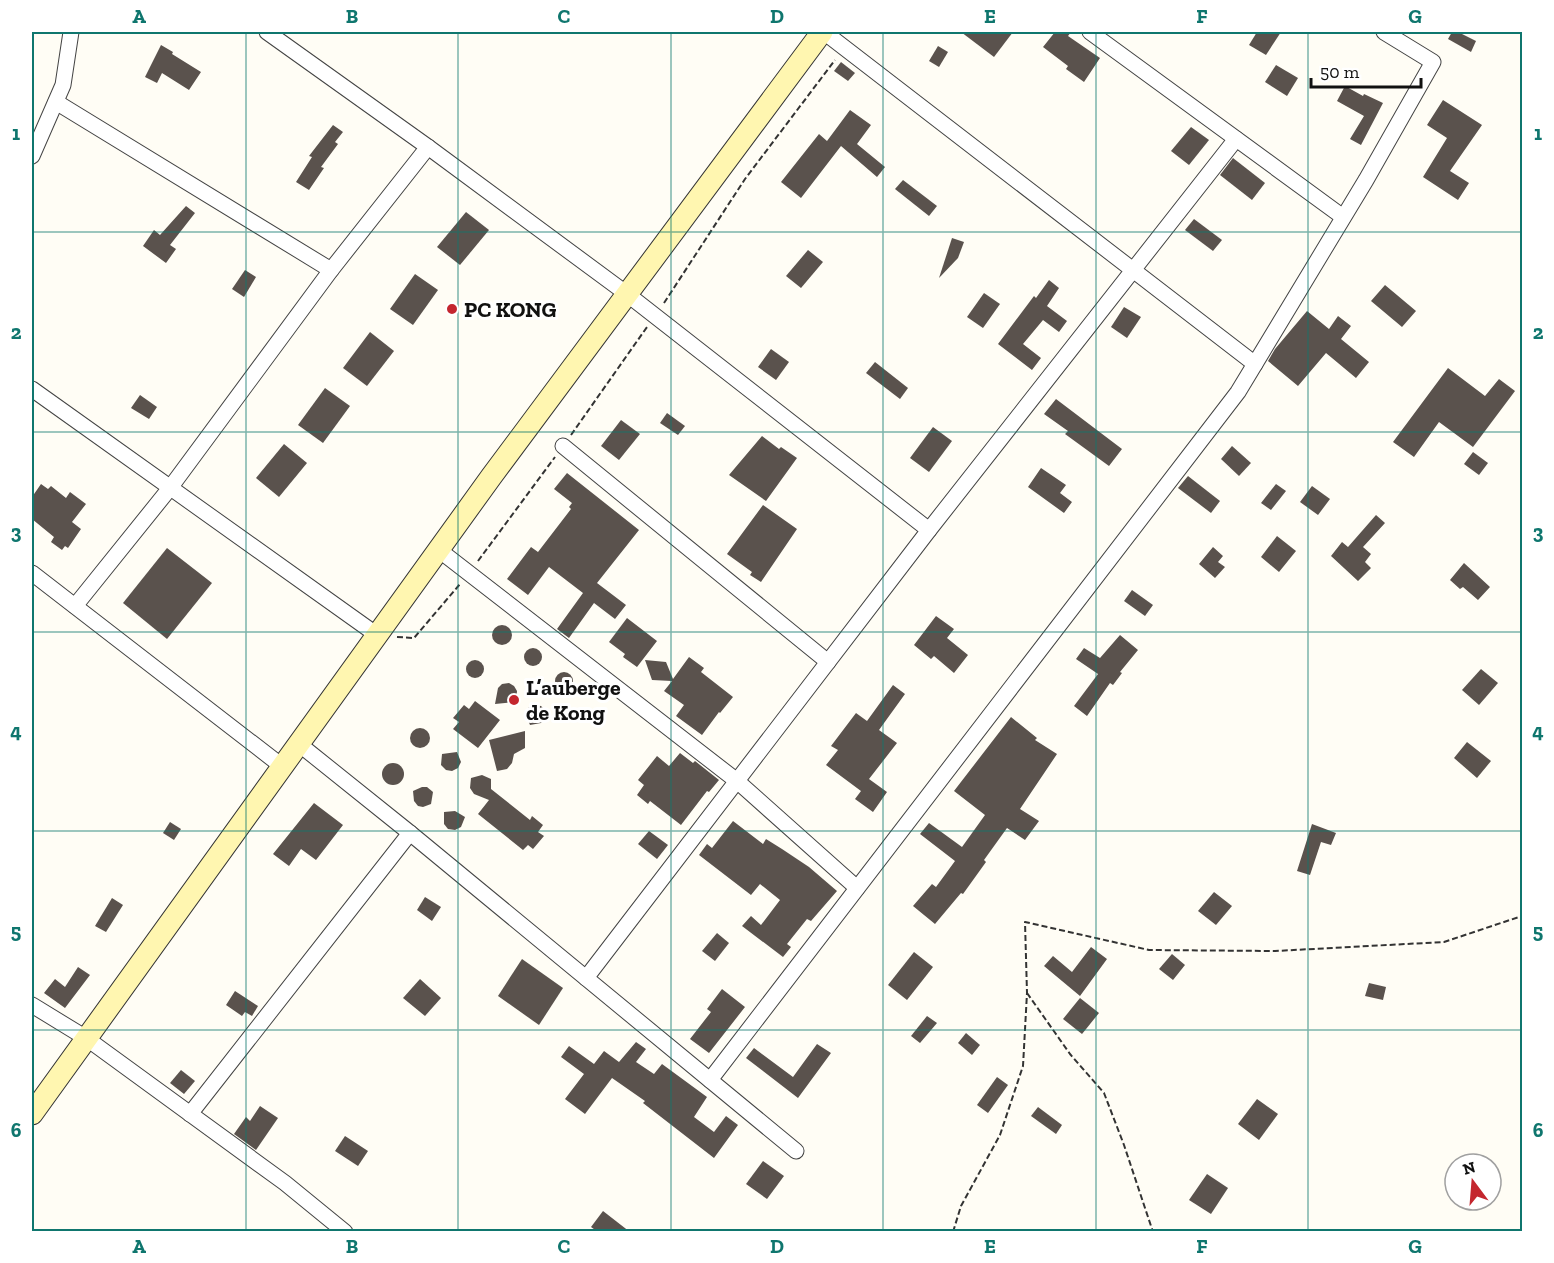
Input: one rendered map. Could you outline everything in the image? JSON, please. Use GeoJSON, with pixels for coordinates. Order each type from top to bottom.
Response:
{"type":"FeatureCollection","features":[{"type":"Feature","properties":{"kind":"main road"},"geometry":{"type":"LineString","coordinates":[[32,1114],[439,550],[823,32]]}},
{"type":"Feature","properties":{"kind":"street"},"geometry":{"type":"LineString","coordinates":[[32,156],[63,85],[71,32]]}},
{"type":"Feature","properties":{"kind":"street"},"geometry":{"type":"LineString","coordinates":[[267,32],[627,294],[929,530]]}},
{"type":"Feature","properties":{"kind":"street"},"geometry":{"type":"LineString","coordinates":[[823,32],[845,46],[1255,364]]}},
{"type":"Feature","properties":{"kind":"street"},"geometry":{"type":"LineString","coordinates":[[1090,32],[1343,218]]}},
{"type":"Feature","properties":{"kind":"street"},"geometry":{"type":"LineString","coordinates":[[710,1080],[1238,392],[1343,218],[1433,62],[1391,33]]}},
{"type":"Feature","properties":{"kind":"street"},"geometry":{"type":"LineString","coordinates":[[56,102],[331,270]]}},
{"type":"Feature","properties":{"kind":"street"},"geometry":{"type":"LineString","coordinates":[[586,978],[929,530],[1236,139]]}},
{"type":"Feature","properties":{"kind":"street"},"geometry":{"type":"LineString","coordinates":[[75,606],[170,488],[331,270],[428,147]]}},
{"type":"Feature","properties":{"kind":"street"},"geometry":{"type":"LineString","coordinates":[[32,389],[378,635]]}},
{"type":"Feature","properties":{"kind":"street"},"geometry":{"type":"LineString","coordinates":[[563,446],[828,662]]}},
{"type":"Feature","properties":{"kind":"street"},"geometry":{"type":"LineString","coordinates":[[439,550],[737,781],[857,888]]}},
{"type":"Feature","properties":{"kind":"street"},"geometry":{"type":"LineString","coordinates":[[32,573],[283,767]]}},
{"type":"Feature","properties":{"kind":"street"},"geometry":{"type":"LineString","coordinates":[[299,744],[796,1151]]}},
{"type":"Feature","properties":{"kind":"street"},"geometry":{"type":"LineString","coordinates":[[190,1114],[410,833]]}},
{"type":"Feature","properties":{"kind":"street"},"geometry":{"type":"LineString","coordinates":[[32,1005],[86,1038],[285,1183],[345,1232]]}},
{"type":"Feature","properties":{"kind":"path"},"geometry":{"type":"LineString","coordinates":[[378,635],[414,638],[469,573],[655,316],[745,179],[845,46]]}},
{"type":"Feature","properties":{"kind":"path"},"geometry":{"type":"LineString","coordinates":[[953,1232],[961,1206],[1000,1135],[1023,1066],[1028,993],[1025,922],[1149,950],[1275,951],[1444,942],[1522,916]]}},
{"type":"Feature","properties":{"kind":"path"},"geometry":{"type":"LineString","coordinates":[[1028,993],[1070,1054],[1104,1093],[1153,1232]]}},
{"type":"Feature","properties":{"kind":"building"},"geometry":{"type":"Polygon","coordinates":[[[961,32],[1013,32],[994,57],[961,32]]]}},
{"type":"Feature","properties":{"kind":"building"},"geometry":{"type":"Polygon","coordinates":[[[1055,32],[1071,32],[1068,36],[1100,58],[1084,82],[1043,47],[1055,32]]]}},
{"type":"Feature","properties":{"kind":"building"},"geometry":{"type":"Polygon","coordinates":[[[1257,32],[1281,32],[1266,55],[1249,45],[1257,32]]]}},
{"type":"Feature","properties":{"kind":"building"},"geometry":{"type":"Polygon","coordinates":[[[1452,32],[1458,32],[1476,41],[1471,52],[1448,39],[1452,32]]]}},
{"type":"Feature","properties":{"kind":"building"},"geometry":{"type":"Polygon","coordinates":[[[161,45],[201,72],[189,90],[162,73],[157,83],[145,77],[161,45]]]}},
{"type":"Feature","properties":{"kind":"building"},"geometry":{"type":"Polygon","coordinates":[[[938,46],[948,52],[939,67],[929,61],[938,46]]]}},
{"type":"Feature","properties":{"kind":"building"},"geometry":{"type":"Polygon","coordinates":[[[841,62],[855,73],[848,81],[834,71],[841,62]]]}},
{"type":"Feature","properties":{"kind":"building"},"geometry":{"type":"Polygon","coordinates":[[[1276,65],[1298,78],[1287,96],[1265,82],[1276,65]]]}},
{"type":"Feature","properties":{"kind":"building"},"geometry":{"type":"Polygon","coordinates":[[[1345,86],[1383,103],[1361,145],[1350,139],[1364,116],[1337,101],[1345,86]]]}},
{"type":"Feature","properties":{"kind":"building"},"geometry":{"type":"Polygon","coordinates":[[[1443,100],[1482,125],[1450,171],[1469,183],[1458,200],[1423,177],[1447,138],[1427,125],[1443,100]]]}},
{"type":"Feature","properties":{"kind":"building"},"geometry":{"type":"Polygon","coordinates":[[[850,110],[871,125],[857,144],[885,167],[877,177],[841,146],[801,198],[781,182],[819,134],[827,141],[850,110]]]}},
{"type":"Feature","properties":{"kind":"building"},"geometry":{"type":"Polygon","coordinates":[[[333,125],[343,132],[335,142],[338,144],[321,167],[324,168],[309,190],[296,182],[312,157],[309,156],[333,125]]]}},
{"type":"Feature","properties":{"kind":"building"},"geometry":{"type":"Polygon","coordinates":[[[1191,127],[1209,140],[1189,165],[1171,151],[1191,127]]]}},
{"type":"Feature","properties":{"kind":"building"},"geometry":{"type":"Polygon","coordinates":[[[1233,158],[1265,183],[1252,200],[1220,175],[1233,158]]]}},
{"type":"Feature","properties":{"kind":"building"},"geometry":{"type":"Polygon","coordinates":[[[903,180],[937,206],[929,216],[895,189],[903,180]]]}},
{"type":"Feature","properties":{"kind":"building"},"geometry":{"type":"Polygon","coordinates":[[[186,206],[195,213],[170,245],[176,249],[166,263],[143,246],[154,230],[160,235],[186,206]]]}},
{"type":"Feature","properties":{"kind":"building"},"geometry":{"type":"Polygon","coordinates":[[[466,212],[489,230],[460,265],[437,247],[466,212]]]}},
{"type":"Feature","properties":{"kind":"building"},"geometry":{"type":"Polygon","coordinates":[[[1194,219],[1222,240],[1213,251],[1185,230],[1194,219]]]}},
{"type":"Feature","properties":{"kind":"building"},"geometry":{"type":"Polygon","coordinates":[[[952,238],[964,242],[958,258],[939,278],[952,238]]]}},
{"type":"Feature","properties":{"kind":"building"},"geometry":{"type":"Polygon","coordinates":[[[808,250],[823,262],[801,288],[786,276],[808,250]]]}},
{"type":"Feature","properties":{"kind":"building"},"geometry":{"type":"Polygon","coordinates":[[[245,270],[256,277],[244,297],[232,289],[245,270]]]}},
{"type":"Feature","properties":{"kind":"building"},"geometry":{"type":"Polygon","coordinates":[[[415,274],[438,290],[413,325],[390,309],[415,274]]]}},
{"type":"Feature","properties":{"kind":"building"},"geometry":{"type":"Polygon","coordinates":[[[1049,280],[1059,288],[1047,306],[1067,321],[1059,332],[1043,320],[1023,344],[1041,358],[1032,370],[998,344],[1049,280]]]}},
{"type":"Feature","properties":{"kind":"building"},"geometry":{"type":"Polygon","coordinates":[[[1385,285],[1416,311],[1402,327],[1371,301],[1385,285]]]}},
{"type":"Feature","properties":{"kind":"building"},"geometry":{"type":"Polygon","coordinates":[[[984,293],[1000,304],[983,328],[967,317],[984,293]]]}},
{"type":"Feature","properties":{"kind":"building"},"geometry":{"type":"Polygon","coordinates":[[[1124,307],[1141,317],[1127,338],[1111,327],[1124,307]]]}},
{"type":"Feature","properties":{"kind":"building"},"geometry":{"type":"Polygon","coordinates":[[[1307,311],[1329,329],[1338,316],[1351,326],[1341,339],[1369,362],[1356,378],[1326,353],[1298,386],[1268,361],[1275,349],[1307,311]]]}},
{"type":"Feature","properties":{"kind":"building"},"geometry":{"type":"Polygon","coordinates":[[[370,332],[394,351],[367,386],[343,368],[370,332]]]}},
{"type":"Feature","properties":{"kind":"building"},"geometry":{"type":"Polygon","coordinates":[[[771,349],[789,362],[776,380],[758,367],[771,349]]]}},
{"type":"Feature","properties":{"kind":"building"},"geometry":{"type":"Polygon","coordinates":[[[875,362],[908,388],[900,399],[866,373],[875,362]]]}},
{"type":"Feature","properties":{"kind":"building"},"geometry":{"type":"Polygon","coordinates":[[[1448,368],[1485,396],[1499,379],[1515,391],[1473,447],[1439,422],[1414,457],[1393,442],[1448,368]]]}},
{"type":"Feature","properties":{"kind":"building"},"geometry":{"type":"Polygon","coordinates":[[[325,388],[350,406],[323,443],[298,425],[325,388]]]}},
{"type":"Feature","properties":{"kind":"building"},"geometry":{"type":"Polygon","coordinates":[[[140,395],[157,407],[149,419],[131,408],[140,395]]]}},
{"type":"Feature","properties":{"kind":"building"},"geometry":{"type":"Polygon","coordinates":[[[1056,399],[1122,449],[1109,466],[1065,434],[1068,431],[1044,414],[1056,399]]]}},
{"type":"Feature","properties":{"kind":"building"},"geometry":{"type":"Polygon","coordinates":[[[667,413],[685,426],[678,435],[660,423],[667,413]]]}},
{"type":"Feature","properties":{"kind":"building"},"geometry":{"type":"Polygon","coordinates":[[[621,420],[640,434],[619,460],[601,446],[621,420]]]}},
{"type":"Feature","properties":{"kind":"building"},"geometry":{"type":"Polygon","coordinates":[[[933,427],[952,441],[929,472],[910,458],[933,427]]]}},
{"type":"Feature","properties":{"kind":"building"},"geometry":{"type":"Polygon","coordinates":[[[762,436],[779,449],[781,447],[797,458],[766,501],[729,475],[762,436]]]}},
{"type":"Feature","properties":{"kind":"building"},"geometry":{"type":"Polygon","coordinates":[[[284,444],[307,463],[279,497],[256,478],[284,444]]]}},
{"type":"Feature","properties":{"kind":"building"},"geometry":{"type":"Polygon","coordinates":[[[1232,446],[1251,463],[1239,476],[1221,459],[1232,446]]]}},
{"type":"Feature","properties":{"kind":"building"},"geometry":{"type":"Polygon","coordinates":[[[1473,452],[1488,463],[1479,475],[1464,464],[1473,452]]]}},
{"type":"Feature","properties":{"kind":"building"},"geometry":{"type":"Polygon","coordinates":[[[1041,468],[1066,485],[1060,493],[1072,502],[1064,513],[1028,487],[1041,468]]]}},
{"type":"Feature","properties":{"kind":"building"},"geometry":{"type":"Polygon","coordinates":[[[567,473],[639,530],[597,583],[626,605],[615,619],[594,603],[569,638],[557,629],[583,593],[549,567],[528,595],[507,579],[531,547],[538,552],[571,509],[569,507],[572,503],[554,489],[567,473]]]}},
{"type":"Feature","properties":{"kind":"building"},"geometry":{"type":"Polygon","coordinates":[[[1188,476],[1220,501],[1211,513],[1178,488],[1188,476]]]}},
{"type":"Feature","properties":{"kind":"building"},"geometry":{"type":"Polygon","coordinates":[[[41,484],[48,489],[51,486],[66,498],[70,492],[86,504],[72,522],[81,529],[68,548],[65,546],[62,550],[51,542],[54,537],[32,519],[32,497],[41,484]]]}},
{"type":"Feature","properties":{"kind":"building"},"geometry":{"type":"Polygon","coordinates":[[[1276,484],[1286,491],[1271,510],[1261,503],[1276,484]]]}},
{"type":"Feature","properties":{"kind":"building"},"geometry":{"type":"Polygon","coordinates":[[[1312,486],[1330,499],[1318,515],[1300,502],[1312,486]]]}},
{"type":"Feature","properties":{"kind":"building"},"geometry":{"type":"Polygon","coordinates":[[[763,505],[797,529],[761,582],[750,575],[752,572],[727,554],[763,505]]]}},
{"type":"Feature","properties":{"kind":"building"},"geometry":{"type":"Polygon","coordinates":[[[1376,515],[1385,523],[1363,547],[1371,554],[1365,562],[1371,568],[1358,581],[1331,556],[1342,542],[1348,547],[1376,515]]]}},
{"type":"Feature","properties":{"kind":"building"},"geometry":{"type":"Polygon","coordinates":[[[1277,536],[1296,551],[1279,572],[1261,557],[1277,536]]]}},
{"type":"Feature","properties":{"kind":"building"},"geometry":{"type":"Polygon","coordinates":[[[1213,547],[1223,556],[1218,562],[1225,567],[1215,578],[1199,564],[1213,547]]]}},
{"type":"Feature","properties":{"kind":"building"},"geometry":{"type":"Polygon","coordinates":[[[167,548],[212,583],[167,639],[123,603],[167,548]]]}},
{"type":"Feature","properties":{"kind":"building"},"geometry":{"type":"Polygon","coordinates":[[[1464,563],[1490,587],[1478,600],[1463,587],[1460,589],[1450,580],[1464,563]]]}},
{"type":"Feature","properties":{"kind":"building"},"geometry":{"type":"Polygon","coordinates":[[[1132,590],[1153,605],[1145,616],[1124,601],[1132,590]]]}},
{"type":"Feature","properties":{"kind":"building"},"geometry":{"type":"Polygon","coordinates":[[[936,616],[954,629],[947,638],[968,655],[954,673],[934,656],[931,659],[914,645],[936,616]]]}},
{"type":"Feature","properties":{"kind":"building"},"geometry":{"type":"Polygon","coordinates":[[[627,618],[657,641],[637,667],[623,657],[625,654],[609,642],[627,618]]]}},
{"type":"Feature","properties":{"kind":"building"},"geometry":{"type":"Polygon","coordinates":[[[502,625],[509,628],[512,635],[509,642],[502,645],[495,642],[492,635],[495,628],[502,625]]]}},
{"type":"Feature","properties":{"kind":"building"},"geometry":{"type":"Polygon","coordinates":[[[1120,635],[1138,650],[1120,672],[1122,673],[1113,685],[1110,683],[1087,716],[1074,706],[1098,674],[1076,659],[1084,648],[1100,658],[1120,635]]]}},
{"type":"Feature","properties":{"kind":"building"},"geometry":{"type":"Polygon","coordinates":[[[529,648],[537,648],[542,653],[540,664],[529,666],[524,661],[524,653],[529,648]]]}},
{"type":"Feature","properties":{"kind":"building"},"geometry":{"type":"Polygon","coordinates":[[[689,657],[704,668],[701,672],[733,697],[702,735],[676,716],[684,705],[664,691],[672,681],[652,680],[645,660],[666,662],[673,679],[689,657]]]}},
{"type":"Feature","properties":{"kind":"building"},"geometry":{"type":"Polygon","coordinates":[[[475,660],[481,663],[484,669],[481,675],[475,678],[469,675],[466,669],[469,663],[475,660]]]}},
{"type":"Feature","properties":{"kind":"building"},"geometry":{"type":"Polygon","coordinates":[[[1481,669],[1498,683],[1479,705],[1462,690],[1481,669]]]}},
{"type":"Feature","properties":{"kind":"building"},"geometry":{"type":"Polygon","coordinates":[[[560,672],[568,672],[573,677],[571,688],[560,690],[555,685],[555,677],[560,672]]]}},
{"type":"Feature","properties":{"kind":"building"},"geometry":{"type":"Polygon","coordinates":[[[509,683],[517,691],[516,702],[495,704],[498,688],[502,684],[509,683]]]}},
{"type":"Feature","properties":{"kind":"building"},"geometry":{"type":"Polygon","coordinates":[[[893,685],[905,694],[879,730],[897,743],[869,779],[887,792],[873,812],[855,799],[861,791],[826,765],[838,750],[831,746],[856,713],[867,721],[893,685]]]}},
{"type":"Feature","properties":{"kind":"building"},"geometry":{"type":"Polygon","coordinates":[[[475,701],[500,720],[478,748],[453,729],[459,722],[453,718],[464,705],[469,709],[475,701]]]}},
{"type":"Feature","properties":{"kind":"building"},"geometry":{"type":"Polygon","coordinates":[[[534,705],[541,706],[546,711],[546,718],[541,723],[530,725],[526,715],[528,708],[534,705]]]}},
{"type":"Feature","properties":{"kind":"building"},"geometry":{"type":"Polygon","coordinates":[[[1011,717],[1037,738],[1035,740],[1057,754],[1020,809],[1039,821],[1025,840],[1007,828],[963,894],[961,893],[935,924],[913,906],[932,884],[936,887],[955,861],[920,834],[929,823],[962,847],[985,815],[954,791],[1011,717]]]}},
{"type":"Feature","properties":{"kind":"building"},"geometry":{"type":"Polygon","coordinates":[[[420,728],[427,731],[430,738],[427,745],[420,748],[413,745],[410,738],[413,731],[420,728]]]}},
{"type":"Feature","properties":{"kind":"building"},"geometry":{"type":"Polygon","coordinates":[[[525,731],[525,748],[514,754],[512,763],[507,769],[497,771],[489,740],[525,731]]]}},
{"type":"Feature","properties":{"kind":"building"},"geometry":{"type":"Polygon","coordinates":[[[1467,742],[1491,761],[1477,778],[1454,758],[1467,742]]]}},
{"type":"Feature","properties":{"kind":"building"},"geometry":{"type":"Polygon","coordinates":[[[457,752],[461,762],[458,768],[452,771],[446,770],[441,765],[442,754],[457,752]]]}},
{"type":"Feature","properties":{"kind":"building"},"geometry":{"type":"Polygon","coordinates":[[[680,753],[693,763],[695,761],[719,780],[709,792],[707,791],[681,825],[650,801],[648,804],[637,795],[644,785],[638,780],[657,756],[669,766],[680,753]]]}},
{"type":"Feature","properties":{"kind":"building"},"geometry":{"type":"Polygon","coordinates":[[[393,763],[401,766],[404,774],[401,782],[393,785],[385,782],[382,774],[385,766],[393,763]]]}},
{"type":"Feature","properties":{"kind":"building"},"geometry":{"type":"Polygon","coordinates":[[[482,775],[491,779],[491,789],[530,820],[532,816],[543,825],[538,832],[544,836],[533,849],[528,845],[523,850],[478,814],[489,800],[474,794],[470,788],[471,778],[482,775]]]}},
{"type":"Feature","properties":{"kind":"building"},"geometry":{"type":"Polygon","coordinates":[[[427,787],[433,792],[431,804],[423,807],[418,806],[414,801],[413,791],[427,787]]]}},
{"type":"Feature","properties":{"kind":"building"},"geometry":{"type":"Polygon","coordinates":[[[314,803],[343,825],[316,860],[301,849],[289,866],[273,854],[314,803]]]}},
{"type":"Feature","properties":{"kind":"building"},"geometry":{"type":"Polygon","coordinates":[[[455,811],[465,817],[461,827],[455,830],[448,829],[444,824],[444,812],[455,811]]]}},
{"type":"Feature","properties":{"kind":"building"},"geometry":{"type":"Polygon","coordinates":[[[733,821],[763,844],[766,839],[809,867],[837,891],[811,921],[807,919],[787,944],[791,947],[783,957],[742,926],[751,916],[761,925],[780,900],[760,884],[751,895],[699,855],[707,844],[712,848],[733,821]]]}},
{"type":"Feature","properties":{"kind":"building"},"geometry":{"type":"Polygon","coordinates":[[[170,822],[181,829],[174,840],[163,833],[170,822]]]}},
{"type":"Feature","properties":{"kind":"building"},"geometry":{"type":"Polygon","coordinates":[[[1312,824],[1336,833],[1331,845],[1321,842],[1310,875],[1297,871],[1312,824]]]}},
{"type":"Feature","properties":{"kind":"building"},"geometry":{"type":"Polygon","coordinates":[[[649,831],[668,845],[657,859],[638,844],[649,831]]]}},
{"type":"Feature","properties":{"kind":"building"},"geometry":{"type":"Polygon","coordinates":[[[1214,892],[1232,906],[1216,925],[1198,911],[1214,892]]]}},
{"type":"Feature","properties":{"kind":"building"},"geometry":{"type":"Polygon","coordinates":[[[425,897],[441,907],[432,921],[417,910],[425,897]]]}},
{"type":"Feature","properties":{"kind":"building"},"geometry":{"type":"Polygon","coordinates":[[[112,898],[123,905],[106,932],[95,926],[112,898]]]}},
{"type":"Feature","properties":{"kind":"building"},"geometry":{"type":"Polygon","coordinates":[[[717,933],[729,943],[715,961],[702,951],[717,933]]]}},
{"type":"Feature","properties":{"kind":"building"},"geometry":{"type":"Polygon","coordinates":[[[1091,947],[1107,959],[1080,996],[1044,966],[1053,956],[1072,972],[1091,947]]]}},
{"type":"Feature","properties":{"kind":"building"},"geometry":{"type":"Polygon","coordinates":[[[914,952],[933,967],[907,1000],[888,985],[914,952]]]}},
{"type":"Feature","properties":{"kind":"building"},"geometry":{"type":"Polygon","coordinates":[[[1172,954],[1185,965],[1173,980],[1159,969],[1172,954]]]}},
{"type":"Feature","properties":{"kind":"building"},"geometry":{"type":"Polygon","coordinates":[[[522,959],[563,988],[539,1025],[498,996],[522,959]]]}},
{"type":"Feature","properties":{"kind":"building"},"geometry":{"type":"Polygon","coordinates":[[[78,967],[90,975],[65,1008],[44,993],[55,979],[65,987],[78,967]]]}},
{"type":"Feature","properties":{"kind":"building"},"geometry":{"type":"Polygon","coordinates":[[[420,979],[441,998],[425,1016],[403,998],[420,979]]]}},
{"type":"Feature","properties":{"kind":"building"},"geometry":{"type":"Polygon","coordinates":[[[1369,983],[1386,987],[1383,1000],[1365,996],[1369,983]]]}},
{"type":"Feature","properties":{"kind":"building"},"geometry":{"type":"Polygon","coordinates":[[[722,989],[745,1007],[709,1053],[690,1039],[711,1012],[707,1009],[722,989]]]}},
{"type":"Feature","properties":{"kind":"building"},"geometry":{"type":"Polygon","coordinates":[[[235,991],[258,1006],[252,1016],[245,1012],[242,1016],[226,1005],[235,991]]]}},
{"type":"Feature","properties":{"kind":"building"},"geometry":{"type":"Polygon","coordinates":[[[1080,998],[1099,1013],[1082,1034],[1063,1019],[1080,998]]]}},
{"type":"Feature","properties":{"kind":"building"},"geometry":{"type":"Polygon","coordinates":[[[927,1016],[937,1023],[920,1043],[911,1036],[927,1016]]]}},
{"type":"Feature","properties":{"kind":"building"},"geometry":{"type":"Polygon","coordinates":[[[966,1033],[980,1045],[972,1055],[958,1043],[966,1033]]]}},
{"type":"Feature","properties":{"kind":"building"},"geometry":{"type":"Polygon","coordinates":[[[636,1042],[646,1049],[636,1062],[654,1074],[662,1064],[707,1097],[694,1117],[714,1132],[726,1116],[738,1125],[714,1158],[643,1103],[645,1101],[612,1078],[585,1114],[565,1099],[584,1074],[561,1057],[569,1046],[594,1064],[604,1051],[619,1062],[636,1042]]]}},
{"type":"Feature","properties":{"kind":"building"},"geometry":{"type":"Polygon","coordinates":[[[817,1044],[831,1053],[798,1098],[746,1058],[754,1048],[793,1077],[817,1044]]]}},
{"type":"Feature","properties":{"kind":"building"},"geometry":{"type":"Polygon","coordinates":[[[181,1070],[195,1081],[184,1094],[170,1083],[181,1070]]]}},
{"type":"Feature","properties":{"kind":"building"},"geometry":{"type":"Polygon","coordinates":[[[997,1077],[1008,1085],[988,1113],[977,1105],[997,1077]]]}},
{"type":"Feature","properties":{"kind":"building"},"geometry":{"type":"Polygon","coordinates":[[[1257,1099],[1278,1114],[1259,1140],[1238,1124],[1257,1099]]]}},
{"type":"Feature","properties":{"kind":"building"},"geometry":{"type":"Polygon","coordinates":[[[260,1106],[278,1118],[256,1150],[234,1134],[246,1117],[250,1121],[260,1106]]]}},
{"type":"Feature","properties":{"kind":"building"},"geometry":{"type":"Polygon","coordinates":[[[1038,1107],[1062,1125],[1056,1134],[1031,1116],[1038,1107]]]}},
{"type":"Feature","properties":{"kind":"building"},"geometry":{"type":"Polygon","coordinates":[[[345,1136],[368,1151],[358,1166],[335,1151],[345,1136]]]}},
{"type":"Feature","properties":{"kind":"building"},"geometry":{"type":"Polygon","coordinates":[[[763,1161],[784,1176],[767,1199],[746,1184],[763,1161]]]}},
{"type":"Feature","properties":{"kind":"building"},"geometry":{"type":"Polygon","coordinates":[[[1207,1174],[1228,1188],[1211,1214],[1189,1200],[1207,1174]]]}},
{"type":"Feature","properties":{"kind":"building"},"geometry":{"type":"Polygon","coordinates":[[[603,1211],[630,1232],[598,1232],[591,1227],[603,1211]]]}},
{"type":"Feature","properties":{"kind":"place","name":"PC KONG"},"geometry":{"type":"Point","coordinates":[452,309]}},
{"type":"Feature","properties":{"kind":"place","name":"L’auberge de Kong"},"geometry":{"type":"Point","coordinates":[514,700]}}]}
